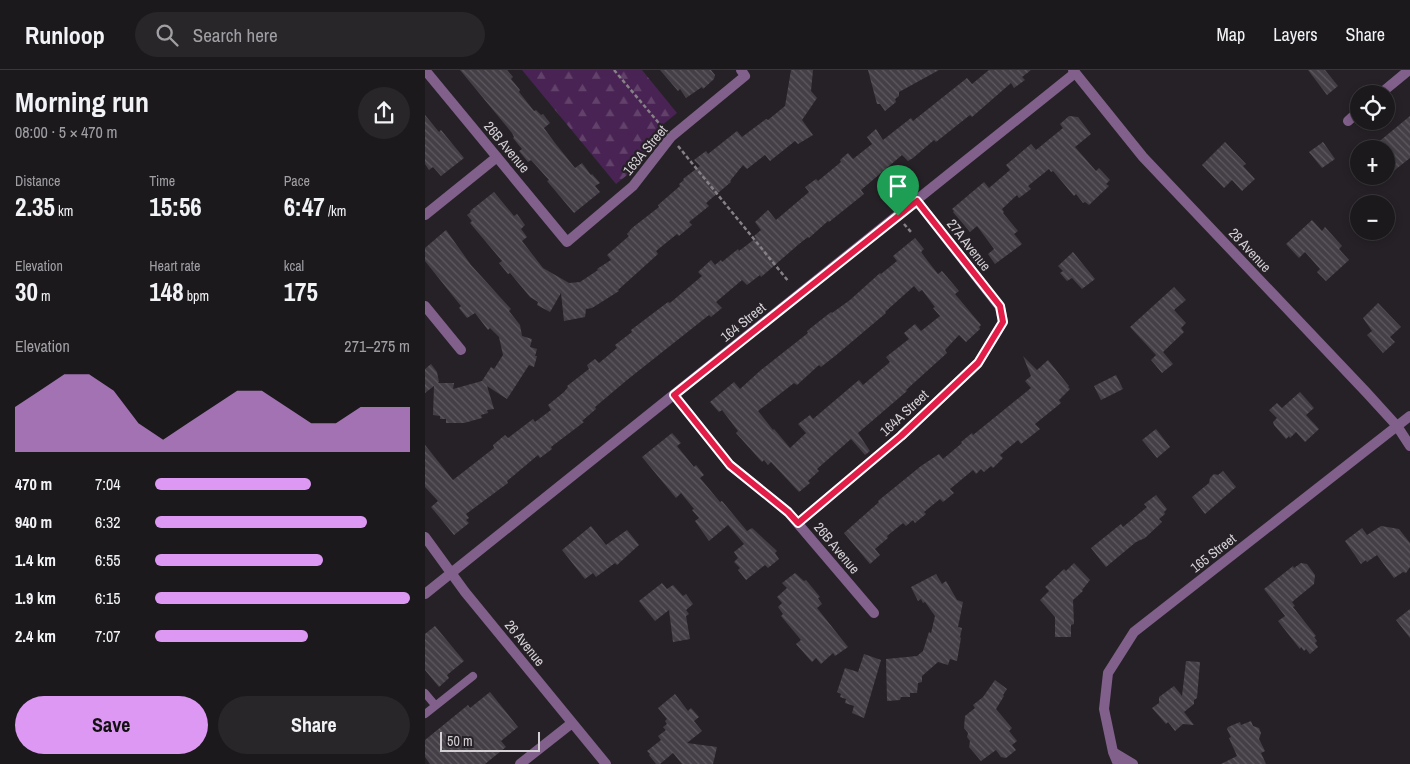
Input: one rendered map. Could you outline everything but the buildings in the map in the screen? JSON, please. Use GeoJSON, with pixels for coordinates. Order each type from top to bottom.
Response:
{"type":"FeatureCollection","features":[{"type":"Feature","properties":{"kind":"street","name":"26B Avenue"},"geometry":{"type":"LineString","coordinates":[[425,70],[567,242]]}},
{"type":"Feature","properties":{"kind":"street"},"geometry":{"type":"LineString","coordinates":[[1391,85],[1409,70]]}},
{"type":"Feature","properties":{"kind":"street","name":"164 Street"},"geometry":{"type":"LineString","coordinates":[[425,594],[917,201],[1076,71]]}},
{"type":"Feature","properties":{"kind":"street","name":"28 Avenue"},"geometry":{"type":"LineString","coordinates":[[1076,71],[1143,157],[1397,426],[1410,446]]}},
{"type":"Feature","properties":{"kind":"street","name":"163A Street"},"geometry":{"type":"LineString","coordinates":[[567,242],[633,186],[671,137],[743,73]]}},
{"type":"Feature","properties":{"kind":"street"},"geometry":{"type":"LineString","coordinates":[[425,214],[497,157]]}},
{"type":"Feature","properties":{"kind":"street","name":"27A Avenue"},"geometry":{"type":"LineString","coordinates":[[917,201],[1000,306]]}},
{"type":"Feature","properties":{"kind":"street"},"geometry":{"type":"LineString","coordinates":[[425,306],[461,350]]}},
{"type":"Feature","properties":{"kind":"street","name":"164A Street"},"geometry":{"type":"LineString","coordinates":[[798,523],[901,436],[978,363],[1003,322],[1000,306]]}},
{"type":"Feature","properties":{"kind":"street","name":"26B Avenue"},"geometry":{"type":"LineString","coordinates":[[674,395],[730,465],[788,512],[874,613]]}},
{"type":"Feature","properties":{"kind":"street","name":"165 Street"},"geometry":{"type":"LineString","coordinates":[[1118,764],[1113,752],[1103,709],[1108,672],[1134,632],[1410,416]]}},
{"type":"Feature","properties":{"kind":"street","name":"26 Avenue"},"geometry":{"type":"LineString","coordinates":[[425,537],[465,592],[606,764]]}},
{"type":"Feature","properties":{"kind":"street"},"geometry":{"type":"LineString","coordinates":[[519,764],[572,723]]}},
{"type":"Feature","properties":{"kind":"street"},"geometry":{"type":"LineString","coordinates":[[1113,752],[1133,764]]}},
{"type":"Feature","properties":{"kind":"lane"},"geometry":{"type":"LineString","coordinates":[[425,714],[473,676]]}},
{"type":"Feature","properties":{"kind":"lane"},"geometry":{"type":"LineString","coordinates":[[425,693],[435,706]]}},
{"type":"Feature","properties":{"kind":"path"},"geometry":{"type":"LineString","coordinates":[[614,70],[789,282]]}},
{"type":"Feature","properties":{"kind":"path"},"geometry":{"type":"LineString","coordinates":[[904,224],[911,232]]}},
{"type":"Feature","properties":{"kind":"green space"},"geometry":{"type":"Polygon","coordinates":[[[522,70],[642,70],[677,113],[655,131],[642,163],[616,184],[522,70]]]}},
{"type":"Feature","properties":{"kind":"route"},"geometry":{"type":"LineString","coordinates":[[917,201],[1000,306],[1003,322],[978,363],[901,436],[798,523],[788,512],[730,465],[674,395],[898,216],[917,201]]}}]}
